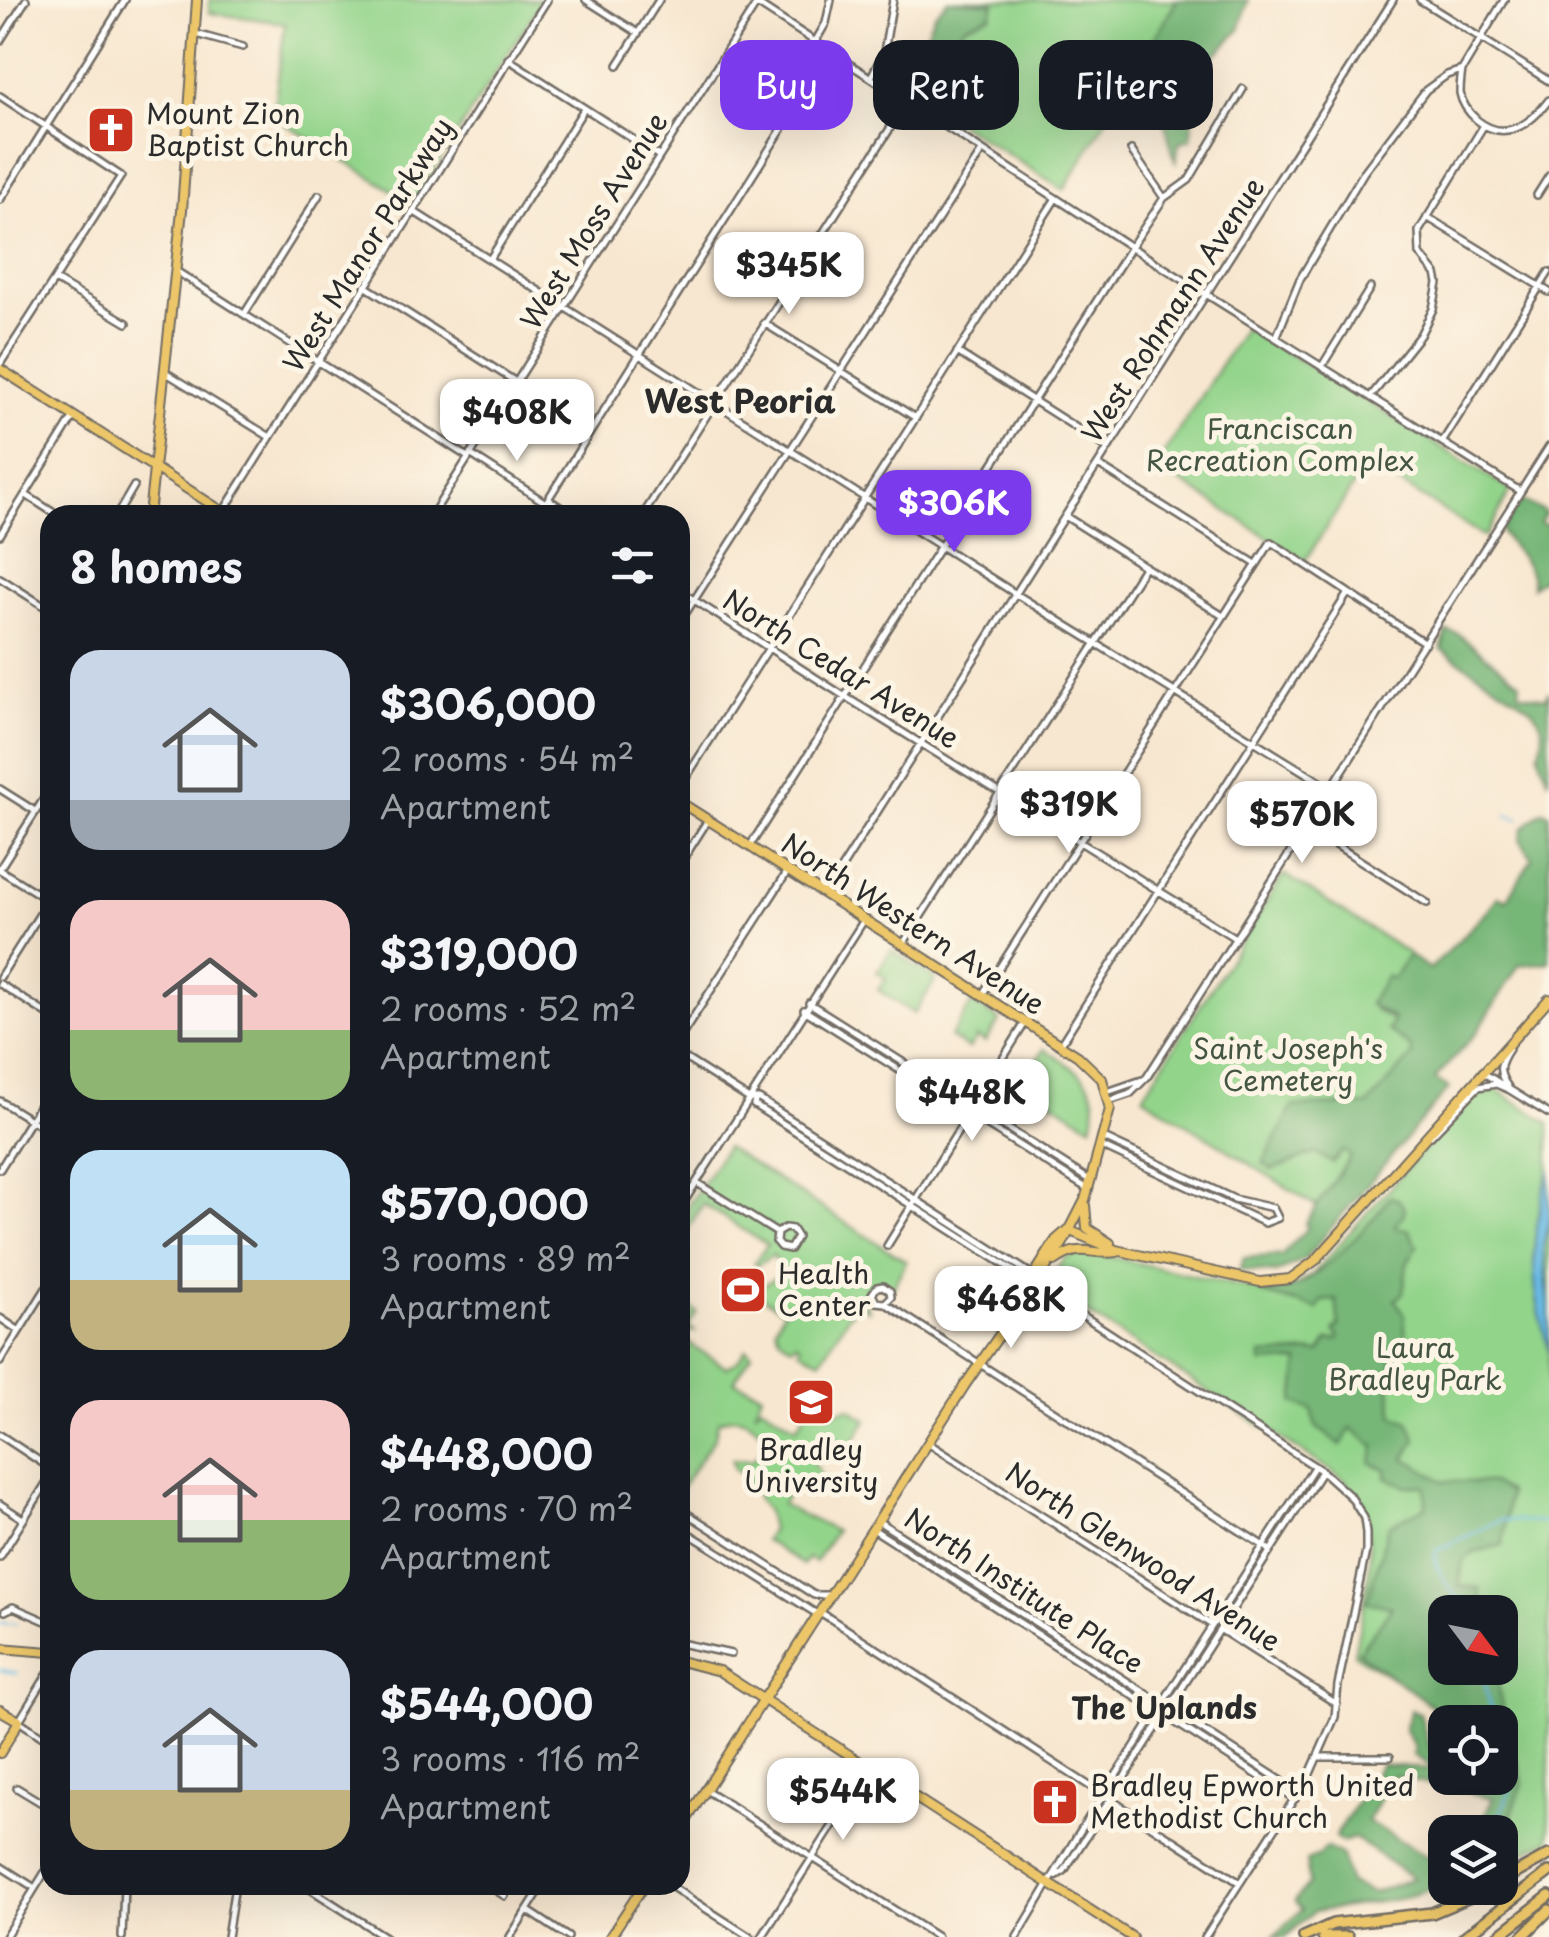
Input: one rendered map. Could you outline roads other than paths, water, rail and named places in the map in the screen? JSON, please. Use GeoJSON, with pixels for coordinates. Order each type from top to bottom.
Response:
{"type":"FeatureCollection","features":[{"type":"Feature","properties":{"kind":"highway"},"geometry":{"type":"LineString","coordinates":[[1518,1872],[1549,1854]]}},
{"type":"Feature","properties":{"kind":"highway"},"geometry":{"type":"LineString","coordinates":[[1464,1937],[1549,1872]]}},
{"type":"Feature","properties":{"kind":"highway"},"geometry":{"type":"LineString","coordinates":[[1496,1937],[1549,1896]]}},
{"type":"Feature","properties":{"kind":"highway"},"geometry":{"type":"LineString","coordinates":[[1304,1937],[1334,1924],[1437,1912],[1453,1905]]}},
{"type":"Feature","properties":{"kind":"highway"},"geometry":{"type":"LineString","coordinates":[[1522,1937],[1549,1910]]}},
{"type":"Feature","properties":{"kind":"highway"},"geometry":{"type":"LineString","coordinates":[[1323,1937],[1348,1937]]}},
{"type":"Feature","properties":{"kind":"main road"},"geometry":{"type":"LineString","coordinates":[[150,505],[176,271],[198,0]]}},
{"type":"Feature","properties":{"kind":"main road"},"geometry":{"type":"LineString","coordinates":[[0,366],[212,505]]}},
{"type":"Feature","properties":{"kind":"main road","name":"North Western Avenue"},"geometry":{"type":"LineString","coordinates":[[690,808],[1092,1067],[1108,1097]]}},
{"type":"Feature","properties":{"kind":"main road"},"geometry":{"type":"LineString","coordinates":[[1068,1230],[1122,1251],[1254,1282],[1288,1279],[1310,1265],[1549,999]]}},
{"type":"Feature","properties":{"kind":"main road"},"geometry":{"type":"LineString","coordinates":[[1046,1269],[1085,1200],[1102,1142],[1108,1097]]}},
{"type":"Feature","properties":{"kind":"main road"},"geometry":{"type":"LineString","coordinates":[[1085,1200],[1088,1228],[1122,1251]]}},
{"type":"Feature","properties":{"kind":"main road"},"geometry":{"type":"LineString","coordinates":[[690,1815],[1011,1318],[1056,1240],[1068,1230]]}},
{"type":"Feature","properties":{"kind":"main road"},"geometry":{"type":"LineString","coordinates":[[1033,1280],[1071,1251],[1122,1251]]}},
{"type":"Feature","properties":{"kind":"main road"},"geometry":{"type":"LineString","coordinates":[[0,1651],[40,1654]]}},
{"type":"Feature","properties":{"kind":"main road"},"geometry":{"type":"LineString","coordinates":[[690,1664],[719,1671],[1054,1880],[1132,1937]]}},
{"type":"Feature","properties":{"kind":"main road"},"geometry":{"type":"LineString","coordinates":[[0,1710],[18,1722],[0,1753]]}},
{"type":"Feature","properties":{"kind":"main road"},"geometry":{"type":"LineString","coordinates":[[610,1937],[637,1895]]}},
{"type":"Feature","properties":{"kind":"main road"},"geometry":{"type":"LineString","coordinates":[[1123,1930],[1141,1937]]}},
{"type":"Feature","properties":{"kind":"street"},"geometry":{"type":"LineString","coordinates":[[0,41],[26,0]]}},
{"type":"Feature","properties":{"kind":"street"},"geometry":{"type":"LineString","coordinates":[[0,200],[124,0]]}},
{"type":"Feature","properties":{"kind":"street","name":"West Manor Parkway"},"geometry":{"type":"LineString","coordinates":[[230,505],[547,0]]}},
{"type":"Feature","properties":{"kind":"street"},"geometry":{"type":"LineString","coordinates":[[586,0],[638,33]]}},
{"type":"Feature","properties":{"kind":"street"},"geometry":{"type":"LineString","coordinates":[[618,65],[659,0]]}},
{"type":"Feature","properties":{"kind":"street"},"geometry":{"type":"LineString","coordinates":[[816,40],[826,23],[831,0]]}},
{"type":"Feature","properties":{"kind":"street"},"geometry":{"type":"LineString","coordinates":[[853,66],[871,77],[884,52],[894,0]]}},
{"type":"Feature","properties":{"kind":"street","name":"West Rohmann Avenue"},"geometry":{"type":"LineString","coordinates":[[825,894],[1393,0]]}},
{"type":"Feature","properties":{"kind":"street"},"geometry":{"type":"LineString","coordinates":[[1420,0],[1549,82]]}},
{"type":"Feature","properties":{"kind":"street"},"geometry":{"type":"LineString","coordinates":[[1504,0],[1462,70],[1460,94],[1465,107],[1484,125],[1508,131],[1526,125],[1549,100]]}},
{"type":"Feature","properties":{"kind":"street"},"geometry":{"type":"LineString","coordinates":[[756,1],[812,40]]}},
{"type":"Feature","properties":{"kind":"street","name":"West Moss Avenue"},"geometry":{"type":"LineString","coordinates":[[438,505],[756,1]]}},
{"type":"Feature","properties":{"kind":"street"},"geometry":{"type":"LineString","coordinates":[[196,34],[243,48]]}},
{"type":"Feature","properties":{"kind":"street"},"geometry":{"type":"LineString","coordinates":[[508,59],[659,156]]}},
{"type":"Feature","properties":{"kind":"street"},"geometry":{"type":"LineString","coordinates":[[1276,338],[1300,279],[1375,156],[1426,90],[1462,70]]}},
{"type":"Feature","properties":{"kind":"street"},"geometry":{"type":"LineString","coordinates":[[750,846],[1130,247],[1164,198],[1189,180],[1243,89]]}},
{"type":"Feature","properties":{"kind":"street"},"geometry":{"type":"LineString","coordinates":[[0,96],[121,176],[0,366]]}},
{"type":"Feature","properties":{"kind":"street"},"geometry":{"type":"LineString","coordinates":[[490,259],[585,108]]}},
{"type":"Feature","properties":{"kind":"street"},"geometry":{"type":"LineString","coordinates":[[1371,396],[1420,335],[1438,293],[1436,274],[1420,254],[1419,231],[1484,125]]}},
{"type":"Feature","properties":{"kind":"street"},"geometry":{"type":"LineString","coordinates":[[544,505],[781,130]]}},
{"type":"Feature","properties":{"kind":"street"},"geometry":{"type":"LineString","coordinates":[[649,505],[889,130]]}},
{"type":"Feature","properties":{"kind":"street"},"geometry":{"type":"LineString","coordinates":[[950,130],[1520,491]]}},
{"type":"Feature","properties":{"kind":"street"},"geometry":{"type":"LineString","coordinates":[[1130,150],[1164,198]]}},
{"type":"Feature","properties":{"kind":"street"},"geometry":{"type":"LineString","coordinates":[[690,606],[982,151]]}},
{"type":"Feature","properties":{"kind":"street"},"geometry":{"type":"LineString","coordinates":[[1537,195],[1549,176]]}},
{"type":"Feature","properties":{"kind":"street"},"geometry":{"type":"LineString","coordinates":[[245,313],[320,195]]}},
{"type":"Feature","properties":{"kind":"street"},"geometry":{"type":"LineString","coordinates":[[690,772],[1056,198]]}},
{"type":"Feature","properties":{"kind":"street"},"geometry":{"type":"LineString","coordinates":[[413,210],[1016,594],[1330,788]]}},
{"type":"Feature","properties":{"kind":"street"},"geometry":{"type":"LineString","coordinates":[[1427,217],[1549,292]]}},
{"type":"Feature","properties":{"kind":"street"},"geometry":{"type":"LineString","coordinates":[[176,271],[469,456],[554,505]]}},
{"type":"Feature","properties":{"kind":"street"},"geometry":{"type":"LineString","coordinates":[[1443,441],[1549,272]]}},
{"type":"Feature","properties":{"kind":"street"},"geometry":{"type":"LineString","coordinates":[[55,280],[126,323]]}},
{"type":"Feature","properties":{"kind":"street"},"geometry":{"type":"LineString","coordinates":[[365,286],[516,382]]}},
{"type":"Feature","properties":{"kind":"street"},"geometry":{"type":"LineString","coordinates":[[1322,366],[1370,288]]}},
{"type":"Feature","properties":{"kind":"street"},"geometry":{"type":"LineString","coordinates":[[764,323],[916,418]]}},
{"type":"Feature","properties":{"kind":"street"},"geometry":{"type":"LineString","coordinates":[[958,352],[1108,448]]}},
{"type":"Feature","properties":{"kind":"street"},"geometry":{"type":"LineString","coordinates":[[165,372],[270,437]]}},
{"type":"Feature","properties":{"kind":"street"},"geometry":{"type":"LineString","coordinates":[[0,535],[74,416]]}},
{"type":"Feature","properties":{"kind":"street"},"geometry":{"type":"LineString","coordinates":[[1108,1097],[1137,1089],[1154,1066],[1549,447]]}},
{"type":"Feature","properties":{"kind":"street"},"geometry":{"type":"LineString","coordinates":[[1098,464],[1256,565]]}},
{"type":"Feature","properties":{"kind":"street"},"geometry":{"type":"LineString","coordinates":[[122,505],[134,486]]}},
{"type":"Feature","properties":{"kind":"street"},"geometry":{"type":"LineString","coordinates":[[25,494],[42,505]]}},
{"type":"Feature","properties":{"kind":"street"},"geometry":{"type":"LineString","coordinates":[[1065,516],[1224,616]]}},
{"type":"Feature","properties":{"kind":"street"},"geometry":{"type":"LineString","coordinates":[[982,995],[1271,542],[1425,643]]}},
{"type":"Feature","properties":{"kind":"street"},"geometry":{"type":"LineString","coordinates":[[903,944],[1144,566]]}},
{"type":"Feature","properties":{"kind":"street"},"geometry":{"type":"LineString","coordinates":[[0,578],[40,604]]}},
{"type":"Feature","properties":{"kind":"street"},"geometry":{"type":"LineString","coordinates":[[1060,1045],[1348,593]]}},
{"type":"Feature","properties":{"kind":"street","name":"North Cedar Avenue"},"geometry":{"type":"LineString","coordinates":[[690,597],[1236,938]]}},
{"type":"Feature","properties":{"kind":"street"},"geometry":{"type":"LineString","coordinates":[[0,789],[35,811]]}},
{"type":"Feature","properties":{"kind":"street"},"geometry":{"type":"LineString","coordinates":[[40,803],[0,869],[40,894]]}},
{"type":"Feature","properties":{"kind":"street"},"geometry":{"type":"LineString","coordinates":[[690,848],[708,819]]}},
{"type":"Feature","properties":{"kind":"street"},"geometry":{"type":"LineString","coordinates":[[1306,826],[1427,903]]}},
{"type":"Feature","properties":{"kind":"street"},"geometry":{"type":"LineString","coordinates":[[690,1023],[788,871]]}},
{"type":"Feature","properties":{"kind":"street"},"geometry":{"type":"LineString","coordinates":[[40,916],[0,981],[40,1009]]}},
{"type":"Feature","properties":{"kind":"street"},"geometry":{"type":"LineString","coordinates":[[690,1192],[864,920]]}},
{"type":"Feature","properties":{"kind":"street"},"geometry":{"type":"LineString","coordinates":[[806,1007],[973,1108],[1090,1185]]}},
{"type":"Feature","properties":{"kind":"street"},"geometry":{"type":"LineString","coordinates":[[806,1007],[968,1115],[1090,1185]]}},
{"type":"Feature","properties":{"kind":"street"},"geometry":{"type":"LineString","coordinates":[[887,1246],[1026,1023]]}},
{"type":"Feature","properties":{"kind":"street"},"geometry":{"type":"LineString","coordinates":[[1510,1090],[1499,1073],[1499,1064],[1520,1030]]}},
{"type":"Feature","properties":{"kind":"street"},"geometry":{"type":"LineString","coordinates":[[690,1060],[752,1100],[754,1106],[914,1203],[1322,1470],[1352,1497],[1364,1518],[1366,1551],[1334,1718],[1297,1796],[1204,1937]]}},
{"type":"Feature","properties":{"kind":"street"},"geometry":{"type":"LineString","coordinates":[[1482,1072],[1549,1114]]}},
{"type":"Feature","properties":{"kind":"street"},"geometry":{"type":"LineString","coordinates":[[1409,1154],[1439,1130],[1478,1087],[1496,1084],[1510,1090]]}},
{"type":"Feature","properties":{"kind":"street"},"geometry":{"type":"LineString","coordinates":[[0,1101],[40,1126]]}},
{"type":"Feature","properties":{"kind":"street"},"geometry":{"type":"LineString","coordinates":[[0,1169],[40,1104]]}},
{"type":"Feature","properties":{"kind":"street"},"geometry":{"type":"LineString","coordinates":[[1102,1142],[1234,1199],[1273,1208],[1278,1218],[1265,1223],[1102,1142]]}},
{"type":"Feature","properties":{"kind":"street"},"geometry":{"type":"LineString","coordinates":[[696,1183],[777,1234]]}},
{"type":"Feature","properties":{"kind":"street"},"geometry":{"type":"LineString","coordinates":[[792,1229],[798,1237],[796,1244],[788,1249],[780,1247],[777,1234],[792,1229]]}},
{"type":"Feature","properties":{"kind":"street"},"geometry":{"type":"LineString","coordinates":[[0,1362],[40,1298]]}},
{"type":"Feature","properties":{"kind":"street"},"geometry":{"type":"LineString","coordinates":[[885,1304],[1267,1548]]}},
{"type":"Feature","properties":{"kind":"street"},"geometry":{"type":"LineString","coordinates":[[0,1318],[20,1331]]}},
{"type":"Feature","properties":{"kind":"street"},"geometry":{"type":"LineString","coordinates":[[0,1435],[40,1461]]}},
{"type":"Feature","properties":{"kind":"street","name":"North Glenwood Avenue"},"geometry":{"type":"LineString","coordinates":[[928,1443],[1336,1704]]}},
{"type":"Feature","properties":{"kind":"street"},"geometry":{"type":"LineString","coordinates":[[1017,1937],[1054,1880],[1064,1872],[1220,1630],[1315,1466]]}},
{"type":"Feature","properties":{"kind":"street"},"geometry":{"type":"LineString","coordinates":[[1054,1880],[1056,1868],[1212,1625],[1322,1470]]}},
{"type":"Feature","properties":{"kind":"street"},"geometry":{"type":"LineString","coordinates":[[0,1557],[40,1494]]}},
{"type":"Feature","properties":{"kind":"street"},"geometry":{"type":"LineString","coordinates":[[0,1504],[24,1520]]}},
{"type":"Feature","properties":{"kind":"street"},"geometry":{"type":"LineString","coordinates":[[690,1516],[814,1595],[831,1594]]}},
{"type":"Feature","properties":{"kind":"street","name":"North Institute Place"},"geometry":{"type":"LineString","coordinates":[[876,1525],[1297,1796]]}},
{"type":"Feature","properties":{"kind":"street"},"geometry":{"type":"LineString","coordinates":[[690,1532],[1240,1883]]}},
{"type":"Feature","properties":{"kind":"street"},"geometry":{"type":"LineString","coordinates":[[4,1611],[14,1607],[40,1619]]}},
{"type":"Feature","properties":{"kind":"street"},"geometry":{"type":"LineString","coordinates":[[690,1645],[731,1654]]}},
{"type":"Feature","properties":{"kind":"street"},"geometry":{"type":"LineString","coordinates":[[40,1686],[18,1722],[40,1736]]}},
{"type":"Feature","properties":{"kind":"street"},"geometry":{"type":"LineString","coordinates":[[1318,1757],[1390,1757]]}},
{"type":"Feature","properties":{"kind":"street"},"geometry":{"type":"LineString","coordinates":[[762,1937],[870,1767]]}},
{"type":"Feature","properties":{"kind":"street"},"geometry":{"type":"LineString","coordinates":[[17,1788],[40,1802]]}},
{"type":"Feature","properties":{"kind":"street"},"geometry":{"type":"LineString","coordinates":[[706,1790],[937,1937]]}},
{"type":"Feature","properties":{"kind":"street"},"geometry":{"type":"LineString","coordinates":[[0,1866],[35,1888]]}},
{"type":"Feature","properties":{"kind":"street"},"geometry":{"type":"LineString","coordinates":[[5,1937],[40,1880]]}},
{"type":"Feature","properties":{"kind":"street"},"geometry":{"type":"LineString","coordinates":[[122,1937],[124,1895]]}},
{"type":"Feature","properties":{"kind":"street"},"geometry":{"type":"LineString","coordinates":[[227,1937],[233,1895]]}},
{"type":"Feature","properties":{"kind":"street"},"geometry":{"type":"LineString","coordinates":[[320,1895],[385,1937]]}},
{"type":"Feature","properties":{"kind":"street"},"geometry":{"type":"LineString","coordinates":[[510,1937],[536,1895]]}},
{"type":"Feature","properties":{"kind":"street"},"geometry":{"type":"LineString","coordinates":[[685,1895],[750,1937]]}},
{"type":"Feature","properties":{"kind":"street"},"geometry":{"type":"LineString","coordinates":[[526,1910],[568,1937]]}},
{"type":"Feature","properties":{"kind":"water"},"geometry":{"type":"Polygon","coordinates":[[[1549,1170],[1549,1220],[1543,1247],[1549,1352],[1538,1304],[1534,1261],[1538,1218],[1549,1170]]]}},
{"type":"Feature","properties":{"kind":"waterway"},"geometry":{"type":"LineString","coordinates":[[1507,815],[1520,819]]}},
{"type":"Feature","properties":{"kind":"waterway"},"geometry":{"type":"LineString","coordinates":[[1455,1595],[1441,1575],[1436,1551],[1500,1520],[1549,1522]]}},
{"type":"Feature","properties":{"kind":"waterway"},"geometry":{"type":"LineString","coordinates":[[0,1623],[16,1624]]}},
{"type":"Feature","properties":{"kind":"waterway"},"geometry":{"type":"LineString","coordinates":[[0,1670],[17,1673]]}},
{"type":"Feature","properties":{"kind":"waterway"},"geometry":{"type":"LineString","coordinates":[[1485,1685],[1490,1705]]}},
{"type":"Feature","properties":{"kind":"waterway"},"geometry":{"type":"LineString","coordinates":[[1500,1815],[1508,1795]]}},
{"type":"Feature","properties":{"kind":"place","name":"Mount Zion Baptist Church"},"geometry":{"type":"Point","coordinates":[111,130]}},
{"type":"Feature","properties":{"kind":"place","name":"Health Center"},"geometry":{"type":"Point","coordinates":[743,1290]}},
{"type":"Feature","properties":{"kind":"place","name":"Bradley University"},"geometry":{"type":"Point","coordinates":[811,1402]}},
{"type":"Feature","properties":{"kind":"place","name":"Bradley Epworth United Methodist Church"},"geometry":{"type":"Point","coordinates":[1055,1802]}},
{"type":"Feature","properties":{"kind":"district","name":"West Peoria"},"geometry":{"type":"Point","coordinates":[740,402]}},
{"type":"Feature","properties":{"kind":"district","name":"The Uplands"},"geometry":{"type":"Point","coordinates":[1164,1709]}},
{"type":"Feature","properties":{"kind":"park label","name":"Franciscan Recreation Complex"},"geometry":{"type":"Point","coordinates":[1280,445]}},
{"type":"Feature","properties":{"kind":"park label","name":"Saint Joseph's Cemetery"},"geometry":{"type":"Point","coordinates":[1288,1065]}},
{"type":"Feature","properties":{"kind":"park label","name":"Laura Bradley Park"},"geometry":{"type":"Point","coordinates":[1415,1364]}}]}
